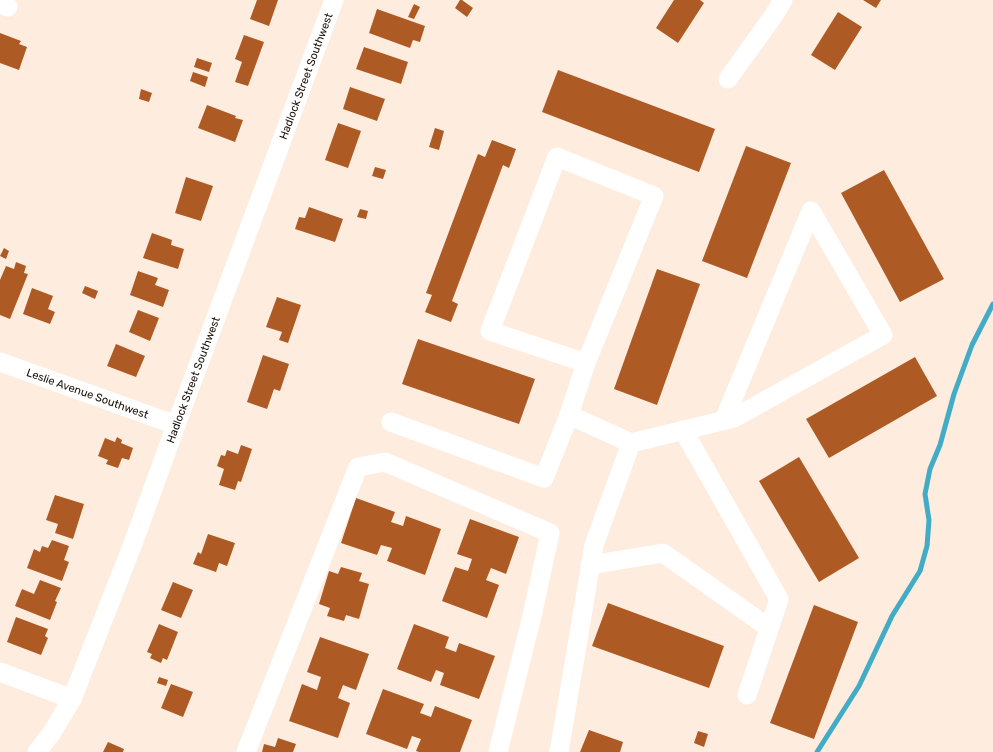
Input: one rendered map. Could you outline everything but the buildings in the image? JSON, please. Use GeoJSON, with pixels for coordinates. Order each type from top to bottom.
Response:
{"type":"FeatureCollection","features":[{"type":"Feature","properties":{"kind":"street","name":"Hadlock Street Southwest"},"geometry":{"type":"LineString","coordinates":[[37,752],[54,731],[72,699],[134,541],[334,0]]}},
{"type":"Feature","properties":{"kind":"street"},"geometry":{"type":"LineString","coordinates":[[728,78],[774,15],[783,0]]}},
{"type":"Feature","properties":{"kind":"street"},"geometry":{"type":"LineString","coordinates":[[391,422],[544,478],[569,415],[586,363],[654,196],[557,157],[490,331],[586,363]]}},
{"type":"Feature","properties":{"kind":"street"},"geometry":{"type":"LineString","coordinates":[[569,415],[631,443],[734,418],[883,335],[811,211],[724,420]]}},
{"type":"Feature","properties":{"kind":"street","name":"Leslie Avenue Southwest"},"geometry":{"type":"LineString","coordinates":[[0,362],[176,426]]}},
{"type":"Feature","properties":{"kind":"street"},"geometry":{"type":"LineString","coordinates":[[683,430],[779,599],[748,695]]}},
{"type":"Feature","properties":{"kind":"street"},"geometry":{"type":"LineString","coordinates":[[559,752],[594,545],[631,443]]}},
{"type":"Feature","properties":{"kind":"street"},"geometry":{"type":"LineString","coordinates":[[246,752],[358,467],[385,462],[550,533],[532,616],[498,752]]}},
{"type":"Feature","properties":{"kind":"street"},"geometry":{"type":"LineString","coordinates":[[590,565],[663,553],[769,628]]}},
{"type":"Feature","properties":{"kind":"street"},"geometry":{"type":"LineString","coordinates":[[0,672],[72,699]]}},
{"type":"Feature","properties":{"kind":"waterway"},"geometry":{"type":"LineString","coordinates":[[817,752],[859,686],[892,616],[920,571],[927,546],[929,520],[925,494],[930,469],[940,445],[954,394],[972,345],[993,304]]}}]}
